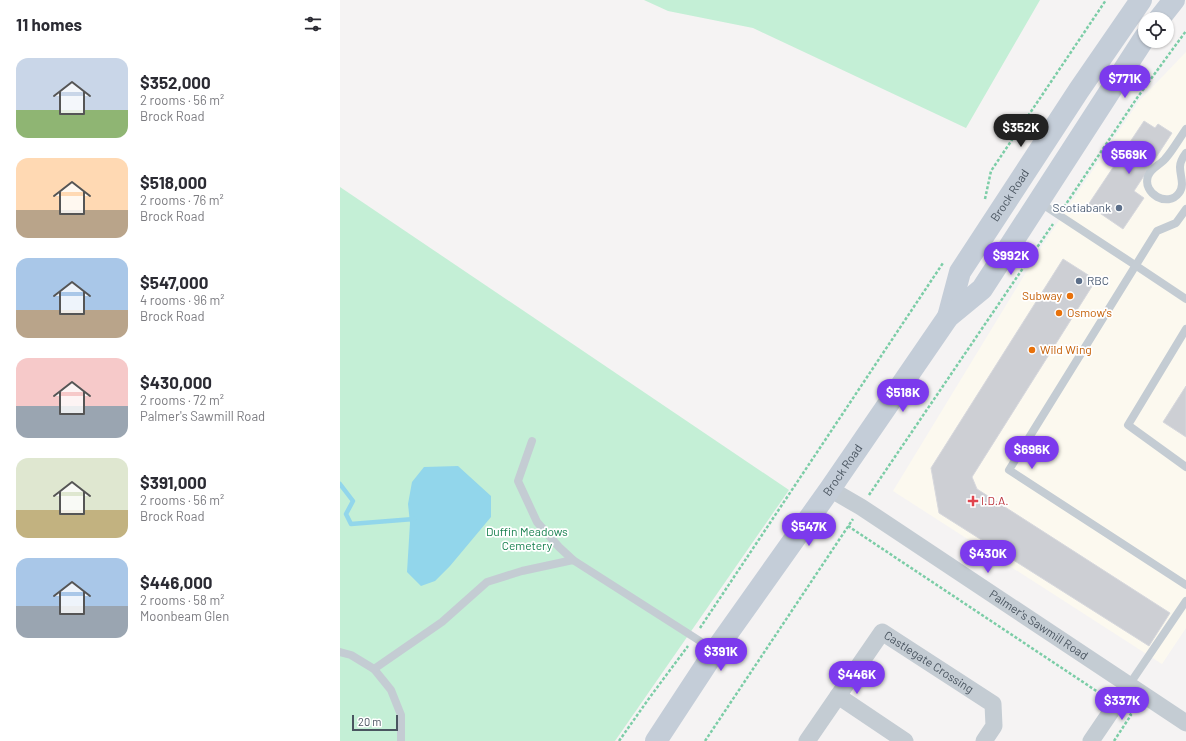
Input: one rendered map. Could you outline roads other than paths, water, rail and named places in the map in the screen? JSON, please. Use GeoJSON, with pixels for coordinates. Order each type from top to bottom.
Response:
{"type":"FeatureCollection","features":[{"type":"Feature","properties":{"kind":"main road","name":"Brock Road"},"geometry":{"type":"LineString","coordinates":[[948,317],[960,272],[1079,90],[1141,0]]}},
{"type":"Feature","properties":{"kind":"main road"},"geometry":{"type":"LineString","coordinates":[[1165,12],[1174,0]]}},
{"type":"Feature","properties":{"kind":"main road","name":"Brock Road"},"geometry":{"type":"LineString","coordinates":[[656,741],[715,651],[830,489],[948,317],[982,289],[1138,48]]}},
{"type":"Feature","properties":{"kind":"street","name":"Palmer's Sawmill Road"},"geometry":{"type":"LineString","coordinates":[[830,489],[861,507],[1186,723]]}},
{"type":"Feature","properties":{"kind":"street","name":"Castlegate Crossing"},"geometry":{"type":"LineString","coordinates":[[807,741],[882,632],[993,704],[994,726],[984,741]]}},
{"type":"Feature","properties":{"kind":"street"},"geometry":{"type":"LineString","coordinates":[[1091,741],[1129,685]]}},
{"type":"Feature","properties":{"kind":"street"},"geometry":{"type":"LineString","coordinates":[[838,696],[905,741]]}},
{"type":"Feature","properties":{"kind":"lane"},"geometry":{"type":"LineString","coordinates":[[1186,129],[1164,160],[1148,176],[1148,188],[1152,193],[1162,199],[1168,200],[1178,195],[1181,190],[1182,183],[1180,168],[1181,161],[1186,153]]}},
{"type":"Feature","properties":{"kind":"lane"},"geometry":{"type":"LineString","coordinates":[[1182,183],[1186,174]]}},
{"type":"Feature","properties":{"kind":"lane"},"geometry":{"type":"LineString","coordinates":[[1038,202],[1186,299]]}},
{"type":"Feature","properties":{"kind":"lane"},"geometry":{"type":"LineString","coordinates":[[1186,209],[1176,223],[1157,231],[1009,470],[1186,586]]}},
{"type":"Feature","properties":{"kind":"lane"},"geometry":{"type":"LineString","coordinates":[[1186,329],[1128,425],[1186,467]]}},
{"type":"Feature","properties":{"kind":"lane"},"geometry":{"type":"LineString","coordinates":[[532,441],[518,481],[537,522],[559,547],[573,560],[715,651]]}},
{"type":"Feature","properties":{"kind":"lane"},"geometry":{"type":"LineString","coordinates":[[374,669],[442,622],[488,582],[573,560]]}},
{"type":"Feature","properties":{"kind":"lane"},"geometry":{"type":"LineString","coordinates":[[1129,685],[1186,601]]}},
{"type":"Feature","properties":{"kind":"lane"},"geometry":{"type":"LineString","coordinates":[[340,652],[351,655],[374,669],[391,690],[400,715],[401,741]]}},
{"type":"Feature","properties":{"kind":"water"},"geometry":{"type":"Polygon","coordinates":[[[458,466],[491,496],[491,517],[450,566],[435,581],[421,586],[407,572],[410,523],[408,504],[412,482],[424,467],[458,466]]]}},
{"type":"Feature","properties":{"kind":"waterway"},"geometry":{"type":"LineString","coordinates":[[340,484],[353,501],[346,514],[351,524],[414,519]]}},
{"type":"Feature","properties":{"kind":"place","name":"Scotiabank"},"geometry":{"type":"Point","coordinates":[1119,208]}},
{"type":"Feature","properties":{"kind":"place","name":"RBC"},"geometry":{"type":"Point","coordinates":[1079,281]}},
{"type":"Feature","properties":{"kind":"place","name":"Subway"},"geometry":{"type":"Point","coordinates":[1070,296]}},
{"type":"Feature","properties":{"kind":"place","name":"Osmow's"},"geometry":{"type":"Point","coordinates":[1059,313]}},
{"type":"Feature","properties":{"kind":"place","name":"Wild Wing"},"geometry":{"type":"Point","coordinates":[1032,350]}},
{"type":"Feature","properties":{"kind":"place","name":"I.D.A."},"geometry":{"type":"Point","coordinates":[973,501]}},
{"type":"Feature","properties":{"kind":"park label","name":"Duffin Meadows Cemetery"},"geometry":{"type":"Point","coordinates":[527,539]}}]}
